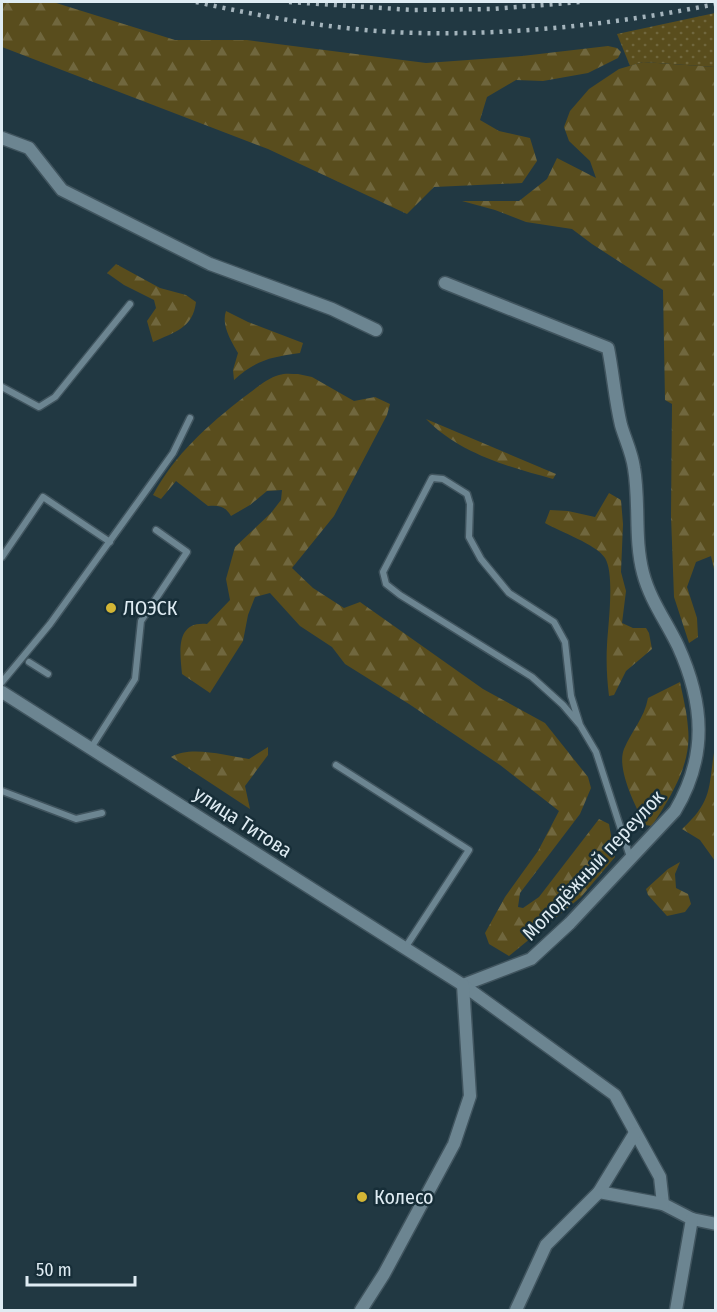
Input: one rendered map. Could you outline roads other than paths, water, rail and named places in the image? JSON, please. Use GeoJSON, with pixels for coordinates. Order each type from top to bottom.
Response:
{"type":"FeatureCollection","features":[{"type":"Feature","properties":{"kind":"street"},"geometry":{"type":"LineString","coordinates":[[2,138],[29,148],[62,190],[210,264],[332,309],[376,330]]}},
{"type":"Feature","properties":{"kind":"street","name":"Молодёжный переулок"},"geometry":{"type":"LineString","coordinates":[[445,283],[608,348],[621,425],[634,467],[638,550],[642,572],[650,595],[678,646],[693,684],[700,739],[698,759],[687,791],[675,811],[570,923],[531,959],[463,985]]}},
{"type":"Feature","properties":{"kind":"street","name":"улица Титова"},"geometry":{"type":"LineString","coordinates":[[2,692],[463,985],[615,1095],[660,1177],[663,1204]]}},
{"type":"Feature","properties":{"kind":"street"},"geometry":{"type":"LineString","coordinates":[[361,1311],[384,1274],[454,1144],[470,1096],[463,985]]}},
{"type":"Feature","properties":{"kind":"street"},"geometry":{"type":"LineString","coordinates":[[516,1311],[546,1245],[599,1192],[635,1133]]}},
{"type":"Feature","properties":{"kind":"street"},"geometry":{"type":"LineString","coordinates":[[599,1192],[663,1204],[692,1219],[716,1224]]}},
{"type":"Feature","properties":{"kind":"street"},"geometry":{"type":"LineString","coordinates":[[676,1311],[692,1219]]}},
{"type":"Feature","properties":{"kind":"lane"},"geometry":{"type":"LineString","coordinates":[[2,387],[39,407],[55,397],[130,303]]}},
{"type":"Feature","properties":{"kind":"lane"},"geometry":{"type":"LineString","coordinates":[[2,682],[50,624],[110,542],[173,453],[190,418]]}},
{"type":"Feature","properties":{"kind":"lane"},"geometry":{"type":"LineString","coordinates":[[580,724],[532,677],[386,584],[382,572],[432,478],[443,479],[467,494],[470,504],[469,537],[481,559],[509,593],[554,622],[565,642],[571,696],[580,724],[596,752],[630,857]]}},
{"type":"Feature","properties":{"kind":"lane"},"geometry":{"type":"LineString","coordinates":[[2,557],[43,497],[110,542]]}},
{"type":"Feature","properties":{"kind":"lane"},"geometry":{"type":"LineString","coordinates":[[90,748],[135,679],[141,621],[187,552],[156,530]]}},
{"type":"Feature","properties":{"kind":"lane"},"geometry":{"type":"LineString","coordinates":[[28,662],[48,674]]}},
{"type":"Feature","properties":{"kind":"lane"},"geometry":{"type":"LineString","coordinates":[[336,765],[469,850],[404,948]]}},
{"type":"Feature","properties":{"kind":"lane"},"geometry":{"type":"LineString","coordinates":[[2,791],[76,819],[102,813]]}},
{"type":"Feature","properties":{"kind":"railway"},"geometry":{"type":"LineString","coordinates":[[196,2],[333,27],[417,33],[492,32],[567,27],[716,4]]}},
{"type":"Feature","properties":{"kind":"railway"},"geometry":{"type":"LineString","coordinates":[[289,2],[413,10],[492,9],[581,2]]}},
{"type":"Feature","properties":{"kind":"place","name":"ЛОЭСК"},"geometry":{"type":"Point","coordinates":[111,608]}},
{"type":"Feature","properties":{"kind":"place","name":"Колесо"},"geometry":{"type":"Point","coordinates":[362,1197]}}]}
